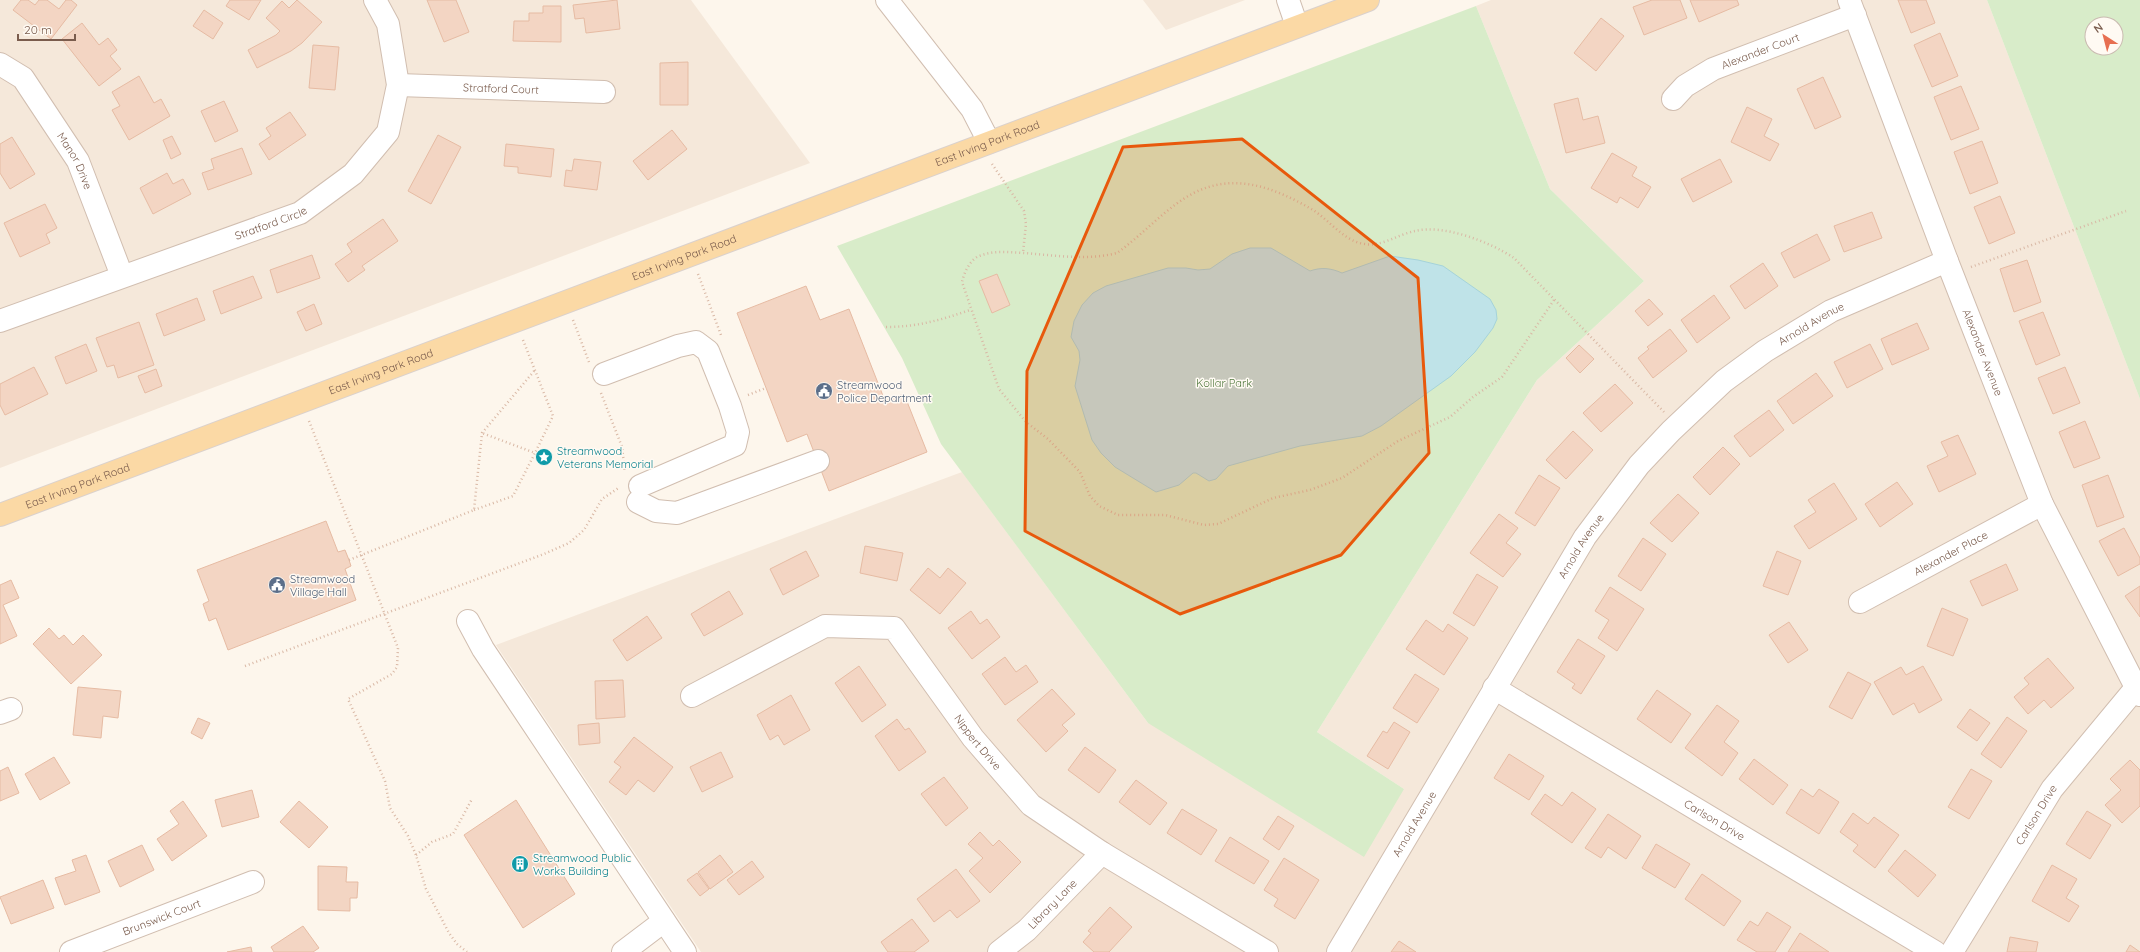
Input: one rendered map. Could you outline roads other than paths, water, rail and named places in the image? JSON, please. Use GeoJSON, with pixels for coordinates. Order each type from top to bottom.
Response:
{"type":"FeatureCollection","features":[{"type":"Feature","properties":{"kind":"main road","name":"East Irving Park Road"},"geometry":{"type":"LineString","coordinates":[[0,515],[565,301],[1368,0]]}},
{"type":"Feature","properties":{"kind":"street","name":"Stratford Circle"},"geometry":{"type":"LineString","coordinates":[[0,320],[300,213],[353,174],[388,132],[398,85],[388,24],[374,0]]}},
{"type":"Feature","properties":{"kind":"street"},"geometry":{"type":"LineString","coordinates":[[887,0],[972,109],[984,144]]}},
{"type":"Feature","properties":{"kind":"street"},"geometry":{"type":"LineString","coordinates":[[1288,0],[1297,26]]}},
{"type":"Feature","properties":{"kind":"street","name":"Alexander Court"},"geometry":{"type":"LineString","coordinates":[[1673,99],[1685,86],[1713,69],[1852,8]]}},
{"type":"Feature","properties":{"kind":"street","name":"Alexander Avenue"},"geometry":{"type":"LineString","coordinates":[[1852,8],[1949,267],[2042,504],[2138,692]]}},
{"type":"Feature","properties":{"kind":"street","name":"Manor Drive"},"geometry":{"type":"LineString","coordinates":[[0,64],[23,78],[78,161],[122,276]]}},
{"type":"Feature","properties":{"kind":"street","name":"Stratford Court"},"geometry":{"type":"LineString","coordinates":[[398,85],[604,92]]}},
{"type":"Feature","properties":{"kind":"street","name":"Arnold Avenue"},"geometry":{"type":"LineString","coordinates":[[1338,952],[1585,537],[1639,465],[1677,425],[1724,381],[1799,328],[1831,311],[1949,267]]}},
{"type":"Feature","properties":{"kind":"street"},"geometry":{"type":"LineString","coordinates":[[597,375],[678,346],[696,342],[708,350],[730,406],[738,432],[735,445],[632,487],[656,511],[677,513],[818,461]]}},
{"type":"Feature","properties":{"kind":"street","name":"Alexander Place"},"geometry":{"type":"LineString","coordinates":[[1860,602],[2042,504]]}},
{"type":"Feature","properties":{"kind":"street"},"geometry":{"type":"LineString","coordinates":[[468,621],[483,649],[684,952]]}},
{"type":"Feature","properties":{"kind":"street","name":"Nippert Drive"},"geometry":{"type":"LineString","coordinates":[[692,696],[825,626],[894,628],[972,738],[1031,805],[1102,853],[1267,952]]}},
{"type":"Feature","properties":{"kind":"street","name":"Carlson Drive"},"geometry":{"type":"LineString","coordinates":[[1494,688],[1936,952]]}},
{"type":"Feature","properties":{"kind":"street","name":"Carlson Drive"},"geometry":{"type":"LineString","coordinates":[[1952,952],[2052,788],[2138,692]]}},
{"type":"Feature","properties":{"kind":"street","name":"Library Lane"},"geometry":{"type":"LineString","coordinates":[[999,952],[1027,930],[1102,853]]}},
{"type":"Feature","properties":{"kind":"street","name":"Brunswick Court"},"geometry":{"type":"LineString","coordinates":[[71,952],[253,882]]}},
{"type":"Feature","properties":{"kind":"street"},"geometry":{"type":"LineString","coordinates":[[623,952],[664,921]]}},
{"type":"Feature","properties":{"kind":"water"},"geometry":{"type":"Polygon","coordinates":[[[1250,248],[1271,248],[1310,271],[1326,269],[1342,273],[1390,256],[1418,260],[1443,266],[1490,299],[1496,310],[1497,319],[1493,328],[1475,352],[1451,376],[1381,426],[1362,436],[1300,446],[1228,466],[1216,479],[1209,481],[1196,473],[1193,473],[1179,485],[1156,492],[1115,467],[1101,453],[1092,440],[1075,386],[1080,360],[1079,351],[1071,337],[1074,321],[1082,305],[1093,293],[1106,286],[1168,268],[1198,270],[1210,269],[1232,254],[1250,248]]]}},
{"type":"Feature","properties":{"kind":"place","name":"Streamwood Police Department"},"geometry":{"type":"Point","coordinates":[824,391]}},
{"type":"Feature","properties":{"kind":"place","name":"Streamwood Veterans Memorial"},"geometry":{"type":"Point","coordinates":[544,457]}},
{"type":"Feature","properties":{"kind":"place","name":"Streamwood Village Hall"},"geometry":{"type":"Point","coordinates":[277,585]}},
{"type":"Feature","properties":{"kind":"place","name":"Streamwood Public Works Building"},"geometry":{"type":"Point","coordinates":[520,864]}},
{"type":"Feature","properties":{"kind":"park label","name":"Kollar Park"},"geometry":{"type":"Point","coordinates":[1224,383]}}]}
